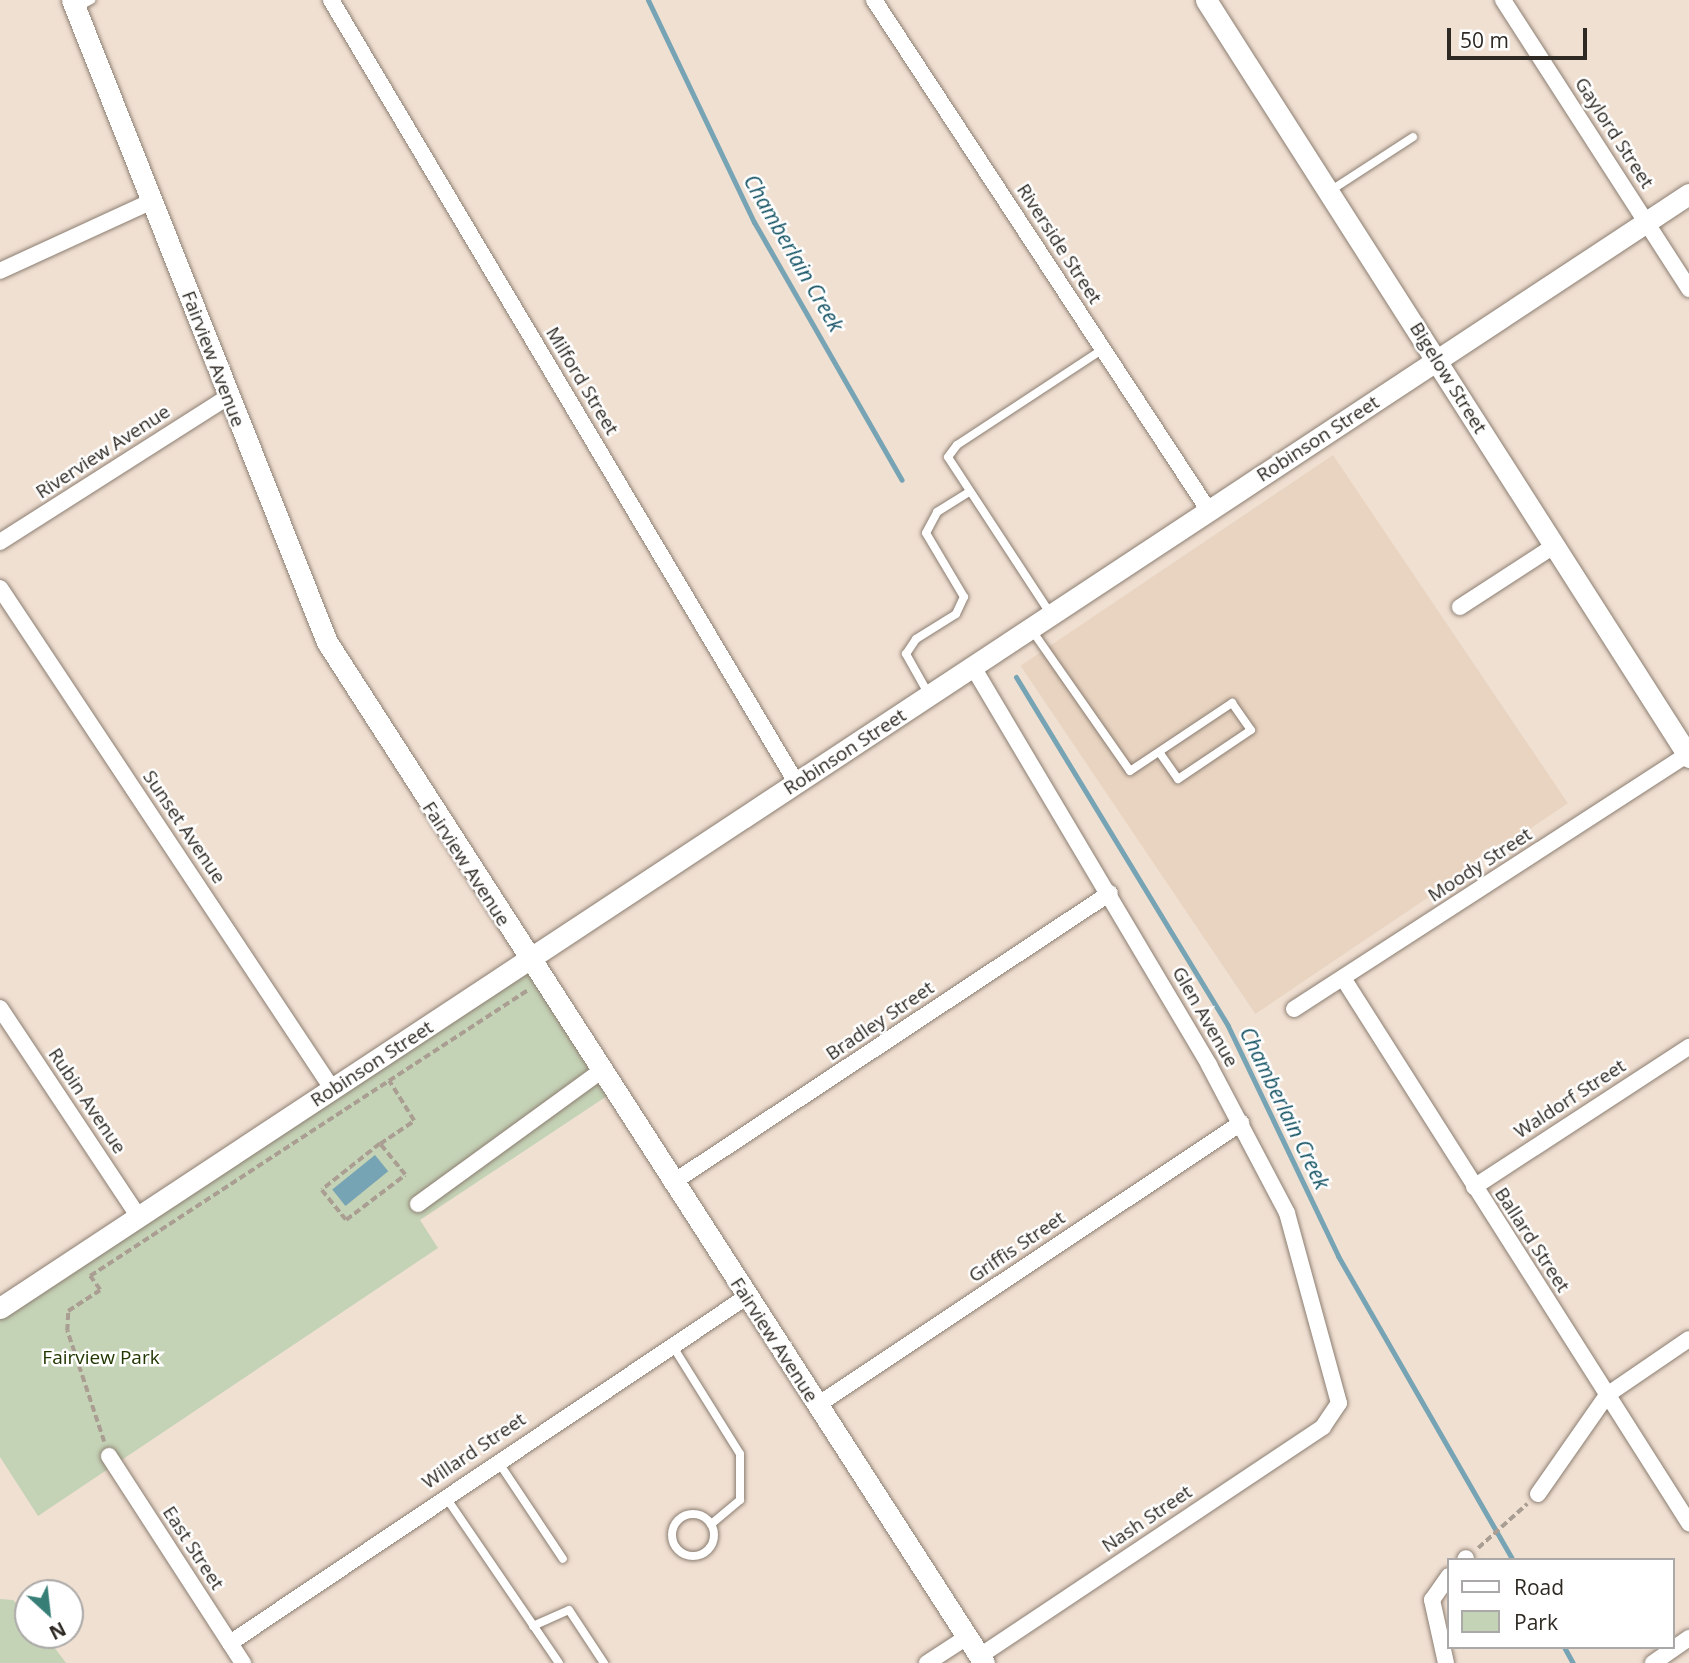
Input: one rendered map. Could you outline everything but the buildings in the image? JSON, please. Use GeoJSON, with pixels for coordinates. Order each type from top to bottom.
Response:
{"type":"FeatureCollection","features":[{"type":"Feature","properties":{"kind":"street","name":"Milford Street"},"geometry":{"type":"LineString","coordinates":[[331,0],[797,784]]}},
{"type":"Feature","properties":{"kind":"street","name":"Riverside Street"},"geometry":{"type":"LineString","coordinates":[[873,0],[1209,511]]}},
{"type":"Feature","properties":{"kind":"street","name":"Bigelow Street"},"geometry":{"type":"LineString","coordinates":[[1206,0],[1688,756]]}},
{"type":"Feature","properties":{"kind":"street","name":"Gaylord Street"},"geometry":{"type":"LineString","coordinates":[[1503,0],[1689,289]]}},
{"type":"Feature","properties":{"kind":"street","name":"Fairview Avenue"},"geometry":{"type":"LineString","coordinates":[[80,3],[152,201],[327,642],[600,1073],[982,1660]]}},
{"type":"Feature","properties":{"kind":"street","name":"Robinson Street"},"geometry":{"type":"LineString","coordinates":[[0,1308],[1689,194]]}},
{"type":"Feature","properties":{"kind":"street"},"geometry":{"type":"LineString","coordinates":[[0,271],[152,201]]}},
{"type":"Feature","properties":{"kind":"street","name":"Riverview Avenue"},"geometry":{"type":"LineString","coordinates":[[0,542],[228,397]]}},
{"type":"Feature","properties":{"kind":"street"},"geometry":{"type":"LineString","coordinates":[[1460,607],[1554,546]]}},
{"type":"Feature","properties":{"kind":"street","name":"Sunset Avenue"},"geometry":{"type":"LineString","coordinates":[[0,587],[333,1090]]}},
{"type":"Feature","properties":{"kind":"street","name":"Glen Avenue"},"geometry":{"type":"LineString","coordinates":[[973,667],[1110,892],[1241,1123],[1287,1213],[1339,1391],[1335,1413]]}},
{"type":"Feature","properties":{"kind":"street","name":"Moody Street"},"geometry":{"type":"LineString","coordinates":[[1294,1009],[1688,756]]}},
{"type":"Feature","properties":{"kind":"street","name":"Bradley Street"},"geometry":{"type":"LineString","coordinates":[[672,1183],[1110,892]]}},
{"type":"Feature","properties":{"kind":"street","name":"Ballard Street"},"geometry":{"type":"LineString","coordinates":[[1343,978],[1689,1523]]}},
{"type":"Feature","properties":{"kind":"street","name":"Rubin Avenue"},"geometry":{"type":"LineString","coordinates":[[0,1008],[139,1217]]}},
{"type":"Feature","properties":{"kind":"street","name":"Waldorf Street"},"geometry":{"type":"LineString","coordinates":[[1474,1187],[1689,1047]]}},
{"type":"Feature","properties":{"kind":"street"},"geometry":{"type":"LineString","coordinates":[[418,1204],[600,1073]]}},
{"type":"Feature","properties":{"kind":"street","name":"Griffis Street"},"geometry":{"type":"LineString","coordinates":[[816,1406],[1241,1123]]}},
{"type":"Feature","properties":{"kind":"street","name":"Willard Street"},"geometry":{"type":"LineString","coordinates":[[230,1643],[497,1460],[746,1297]]}},
{"type":"Feature","properties":{"kind":"street"},"geometry":{"type":"LineString","coordinates":[[1538,1494],[1607,1395],[1689,1339]]}},
{"type":"Feature","properties":{"kind":"street","name":"Nash Street"},"geometry":{"type":"LineString","coordinates":[[982,1660],[1335,1413]]}},
{"type":"Feature","properties":{"kind":"street","name":"East Street"},"geometry":{"type":"LineString","coordinates":[[109,1455],[243,1663]]}},
{"type":"Feature","properties":{"kind":"street"},"geometry":{"type":"LineString","coordinates":[[1446,1663],[1432,1600],[1448,1577]]}},
{"type":"Feature","properties":{"kind":"street"},"geometry":{"type":"LineString","coordinates":[[927,1663],[967,1637]]}},
{"type":"Feature","properties":{"kind":"street"},"geometry":{"type":"LineString","coordinates":[[1653,1663],[1673,1649]]}},
{"type":"Feature","properties":{"kind":"lane"},"geometry":{"type":"LineString","coordinates":[[1329,192],[1413,137]]}},
{"type":"Feature","properties":{"kind":"lane"},"geometry":{"type":"LineString","coordinates":[[1052,615],[968,492],[948,457],[957,445],[1103,349]]}},
{"type":"Feature","properties":{"kind":"lane"},"geometry":{"type":"LineString","coordinates":[[930,696],[906,654],[916,639],[956,614],[964,597],[926,533],[937,512],[968,492]]}},
{"type":"Feature","properties":{"kind":"lane"},"geometry":{"type":"LineString","coordinates":[[1031,629],[1130,771],[1232,703],[1251,730],[1178,779],[1160,752]]}},
{"type":"Feature","properties":{"kind":"lane"},"geometry":{"type":"LineString","coordinates":[[671,1345],[740,1454],[740,1500],[711,1524]]}},
{"type":"Feature","properties":{"kind":"lane"},"geometry":{"type":"LineString","coordinates":[[497,1460],[563,1559]]}},
{"type":"Feature","properties":{"kind":"lane"},"geometry":{"type":"LineString","coordinates":[[446,1496],[559,1663]]}},
{"type":"Feature","properties":{"kind":"lane"},"geometry":{"type":"LineString","coordinates":[[694,1513],[711,1524],[714,1538],[707,1551],[693,1557],[674,1547],[671,1534],[681,1517],[694,1513]]}},
{"type":"Feature","properties":{"kind":"lane"},"geometry":{"type":"LineString","coordinates":[[533,1626],[569,1610],[604,1663]]}},
{"type":"Feature","properties":{"kind":"path"},"geometry":{"type":"LineString","coordinates":[[109,1455],[67,1331],[68,1311],[100,1290],[90,1276],[542,981]]}},
{"type":"Feature","properties":{"kind":"path"},"geometry":{"type":"LineString","coordinates":[[380,1144],[405,1175],[345,1220],[322,1190],[380,1144],[414,1121],[389,1081]]}},
{"type":"Feature","properties":{"kind":"path"},"geometry":{"type":"LineString","coordinates":[[1466,1558],[1538,1494]]}},
{"type":"Feature","properties":{"kind":"shaded area"},"geometry":{"type":"Polygon","coordinates":[[[1333,455],[1568,803],[1255,1014],[1020,666],[1333,455]]]}},
{"type":"Feature","properties":{"kind":"green space","name":"Fairview Park"},"geometry":{"type":"Polygon","coordinates":[[[529,961],[613,1092],[420,1220],[438,1248],[38,1516],[0,1457],[0,1308],[529,961]]]}},
{"type":"Feature","properties":{"kind":"green space"},"geometry":{"type":"Polygon","coordinates":[[[0,1599],[14,1601],[14,1649],[56,1649],[66,1663],[0,1663],[0,1599]]]}},
{"type":"Feature","properties":{"kind":"water"},"geometry":{"type":"Polygon","coordinates":[[[375,1155],[388,1171],[345,1206],[332,1190],[375,1155]]]}},
{"type":"Feature","properties":{"kind":"waterway","name":"Chamberlain Creek"},"geometry":{"type":"LineString","coordinates":[[648,0],[754,222],[902,480]]}},
{"type":"Feature","properties":{"kind":"waterway","name":"Chamberlain Creek"},"geometry":{"type":"LineString","coordinates":[[1016,677],[1228,1026],[1338,1256],[1512,1558]]}},
{"type":"Feature","properties":{"kind":"waterway","name":"Chamberlain Creek"},"geometry":{"type":"LineString","coordinates":[[1565,1649],[1573,1663]]}}]}
